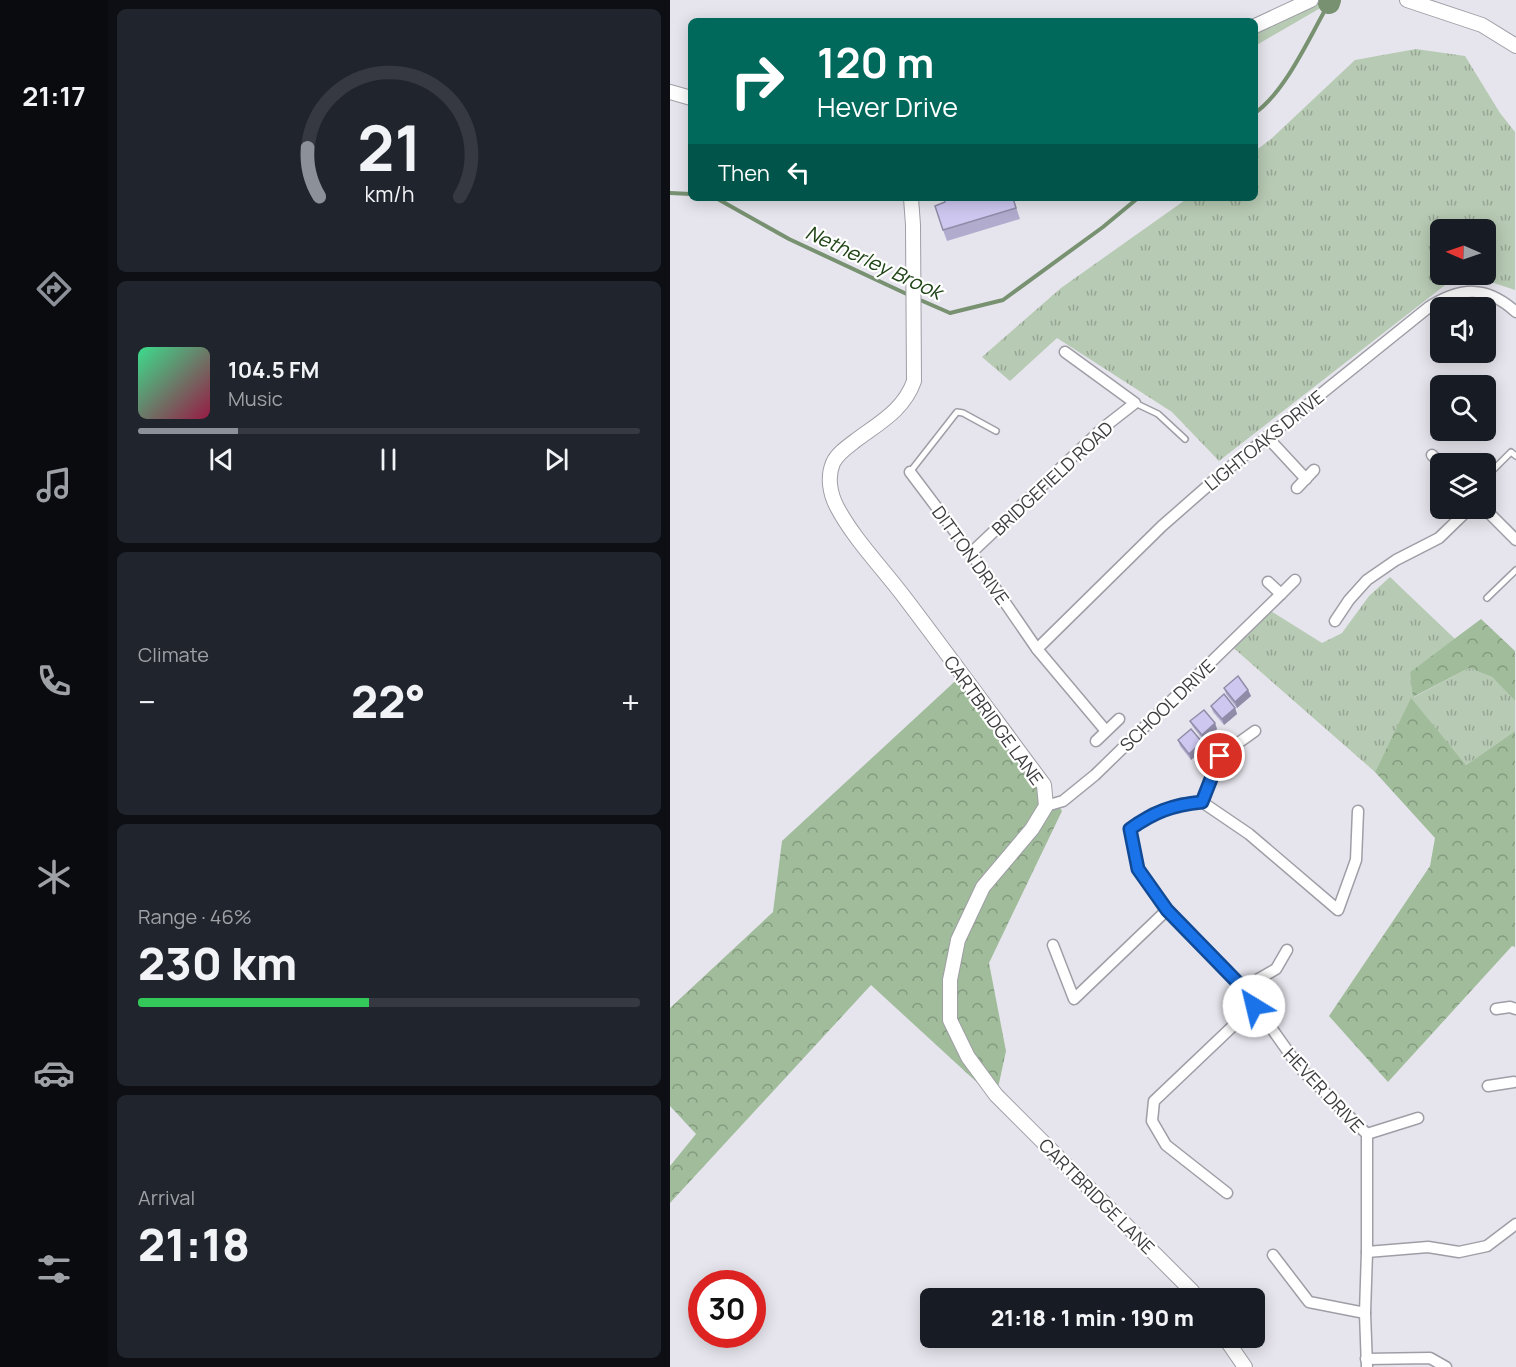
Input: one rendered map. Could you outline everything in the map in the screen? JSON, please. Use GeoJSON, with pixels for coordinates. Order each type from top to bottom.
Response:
{"type":"FeatureCollection","features":[{"type":"Feature","properties":{"kind":"street"},"geometry":{"type":"LineString","coordinates":[[1258,25],[1311,0]]}},
{"type":"Feature","properties":{"kind":"street"},"geometry":{"type":"LineString","coordinates":[[1407,0],[1482,25],[1516,46]]}},
{"type":"Feature","properties":{"kind":"street"},"geometry":{"type":"LineString","coordinates":[[670,92],[688,97]]}},
{"type":"Feature","properties":{"kind":"street","name":"CARTBRIDGE LANE"},"geometry":{"type":"LineString","coordinates":[[911,201],[914,381],[910,394],[890,416],[848,446],[833,462],[829,477],[832,495],[844,520],[1044,785],[1046,806],[1032,829],[983,887],[958,940],[950,980],[950,1020],[968,1057],[996,1095],[1189,1288]]}},
{"type":"Feature","properties":{"kind":"street","name":"LIGHTOAKS DRIVE"},"geometry":{"type":"LineString","coordinates":[[1037,649],[1162,526],[1267,437],[1429,307],[1442,299],[1461,293],[1480,292],[1502,299],[1516,312]]}},
{"type":"Feature","properties":{"kind":"street"},"geometry":{"type":"LineString","coordinates":[[1064,352],[1135,403]]}},
{"type":"Feature","properties":{"kind":"street","name":"BRIDGEFIELD ROAD"},"geometry":{"type":"LineString","coordinates":[[971,554],[1103,428],[1135,403]]}},
{"type":"Feature","properties":{"kind":"street"},"geometry":{"type":"LineString","coordinates":[[1267,437],[1306,478]]}},
{"type":"Feature","properties":{"kind":"street"},"geometry":{"type":"LineString","coordinates":[[1297,488],[1315,470]]}},
{"type":"Feature","properties":{"kind":"street","name":"DITTON DRIVE"},"geometry":{"type":"LineString","coordinates":[[910,471],[1037,649],[1106,731]]}},
{"type":"Feature","properties":{"kind":"street"},"geometry":{"type":"LineString","coordinates":[[1336,621],[1349,600],[1367,580],[1396,560],[1439,538],[1459,519]]}},
{"type":"Feature","properties":{"kind":"street"},"geometry":{"type":"LineString","coordinates":[[1495,519],[1516,540]]}},
{"type":"Feature","properties":{"kind":"street","name":"SCHOOL DRIVE"},"geometry":{"type":"LineString","coordinates":[[1046,806],[1063,801],[1096,775],[1295,580]]}},
{"type":"Feature","properties":{"kind":"street"},"geometry":{"type":"LineString","coordinates":[[1268,582],[1280,594]]}},
{"type":"Feature","properties":{"kind":"street"},"geometry":{"type":"LineString","coordinates":[[1096,741],[1119,719]]}},
{"type":"Feature","properties":{"kind":"street"},"geometry":{"type":"LineString","coordinates":[[1255,731],[1220,756],[1202,802],[1249,834],[1338,910],[1356,860],[1358,811]]}},
{"type":"Feature","properties":{"kind":"street","name":"HEVER DRIVE"},"geometry":{"type":"LineString","coordinates":[[1202,802],[1182,804],[1152,814],[1130,829],[1138,869],[1167,910],[1243,988],[1299,1068],[1367,1134],[1366,1363]]}},
{"type":"Feature","properties":{"kind":"street"},"geometry":{"type":"LineString","coordinates":[[1052,945],[1074,999],[1167,910]]}},
{"type":"Feature","properties":{"kind":"street"},"geometry":{"type":"LineString","coordinates":[[1243,988],[1276,969],[1287,950]]}},
{"type":"Feature","properties":{"kind":"street"},"geometry":{"type":"LineString","coordinates":[[1227,1193],[1166,1145],[1152,1121],[1154,1101],[1254,1006]]}},
{"type":"Feature","properties":{"kind":"street"},"geometry":{"type":"LineString","coordinates":[[1496,1009],[1510,1006],[1516,1009]]}},
{"type":"Feature","properties":{"kind":"street"},"geometry":{"type":"LineString","coordinates":[[1488,1086],[1515,1081]]}},
{"type":"Feature","properties":{"kind":"street"},"geometry":{"type":"LineString","coordinates":[[1367,1134],[1418,1118]]}},
{"type":"Feature","properties":{"kind":"street"},"geometry":{"type":"LineString","coordinates":[[1367,1252],[1428,1247],[1459,1252],[1487,1246],[1516,1224]]}},
{"type":"Feature","properties":{"kind":"street"},"geometry":{"type":"LineString","coordinates":[[1273,1255],[1309,1302],[1365,1313]]}},
{"type":"Feature","properties":{"kind":"street"},"geometry":{"type":"LineString","coordinates":[[1232,1348],[1245,1367]]}},
{"type":"Feature","properties":{"kind":"street"},"geometry":{"type":"LineString","coordinates":[[1366,1363],[1430,1358],[1446,1367]]}},
{"type":"Feature","properties":{"kind":"lane"},"geometry":{"type":"LineString","coordinates":[[1135,403],[1158,414],[1185,439]]}},
{"type":"Feature","properties":{"kind":"lane","name":"DITTON DRIVE"},"geometry":{"type":"LineString","coordinates":[[910,471],[957,412],[996,431]]}},
{"type":"Feature","properties":{"kind":"lane"},"geometry":{"type":"LineString","coordinates":[[1496,467],[1512,452],[1516,456]]}},
{"type":"Feature","properties":{"kind":"lane"},"geometry":{"type":"LineString","coordinates":[[1487,598],[1516,570]]}},
{"type":"Feature","properties":{"kind":"green space"},"geometry":{"type":"Polygon","coordinates":[[[1319,2],[1329,3],[1258,44],[1258,25],[1319,2]]]}},
{"type":"Feature","properties":{"kind":"green space"},"geometry":{"type":"Polygon","coordinates":[[[1416,49],[1465,56],[1500,113],[1515,132],[1515,290],[1496,284],[1496,219],[1430,219],[1430,285],[1445,285],[1219,461],[1172,412],[1057,338],[1010,381],[982,357],[1061,288],[1184,201],[1258,201],[1258,149],[1355,60],[1416,49]]]}},
{"type":"Feature","properties":{"kind":"green space"},"geometry":{"type":"Polygon","coordinates":[[[1390,577],[1455,639],[1410,672],[1414,697],[1469,668],[1492,677],[1515,701],[1515,731],[1466,765],[1411,699],[1375,772],[1229,644],[1266,608],[1322,643],[1342,633],[1369,596],[1390,577]]]}},
{"type":"Feature","properties":{"kind":"green space"},"geometry":{"type":"Polygon","coordinates":[[[1481,619],[1515,651],[1515,701],[1492,677],[1469,668],[1413,697],[1410,672],[1481,619]]]}},
{"type":"Feature","properties":{"kind":"green space"},"geometry":{"type":"Polygon","coordinates":[[[964,673],[1062,811],[989,963],[1006,1051],[998,1088],[982,1087],[871,985],[670,1203],[670,1166],[696,1134],[670,1106],[670,1008],[773,912],[782,841],[964,673]]]}},
{"type":"Feature","properties":{"kind":"green space"},"geometry":{"type":"Polygon","coordinates":[[[1411,698],[1466,765],[1515,731],[1515,947],[1512,946],[1388,1082],[1329,1016],[1430,866],[1435,838],[1375,772],[1411,698]]]}},
{"type":"Feature","properties":{"kind":"building"},"geometry":{"type":"Polygon","coordinates":[[[1014,201],[1016,208],[943,230],[935,206],[945,202],[1014,201]]]}},
{"type":"Feature","properties":{"kind":"building"},"geometry":{"type":"Polygon","coordinates":[[[1238,676],[1248,690],[1235,702],[1224,688],[1238,676]]]}},
{"type":"Feature","properties":{"kind":"building"},"geometry":{"type":"Polygon","coordinates":[[[1224,694],[1235,708],[1222,719],[1211,706],[1224,694]]]}},
{"type":"Feature","properties":{"kind":"building"},"geometry":{"type":"Polygon","coordinates":[[[1204,710],[1215,723],[1202,735],[1190,721],[1204,710]]]}},
{"type":"Feature","properties":{"kind":"building"},"geometry":{"type":"Polygon","coordinates":[[[1191,729],[1202,742],[1189,754],[1178,740],[1191,729]]]}},
{"type":"Feature","properties":{"kind":"waterway","name":"Netherley Brook"},"geometry":{"type":"LineString","coordinates":[[1258,110],[1287,77],[1329,3]]}},
{"type":"Feature","properties":{"kind":"waterway","name":"Netherley Brook"},"geometry":{"type":"LineString","coordinates":[[670,193],[688,194]]}},
{"type":"Feature","properties":{"kind":"waterway","name":"Netherley Brook"},"geometry":{"type":"LineString","coordinates":[[721,201],[789,239],[911,296]]}},
{"type":"Feature","properties":{"kind":"waterway","name":"Netherley Brook"},"geometry":{"type":"LineString","coordinates":[[918,299],[950,313],[1003,300],[1103,227],[1134,201]]}},
{"type":"Feature","properties":{"kind":"route"},"geometry":{"type":"LineString","coordinates":[[1220,756],[1202,802],[1182,804],[1152,814],[1130,829],[1138,869],[1167,910],[1243,988],[1254,1006]]}}]}
